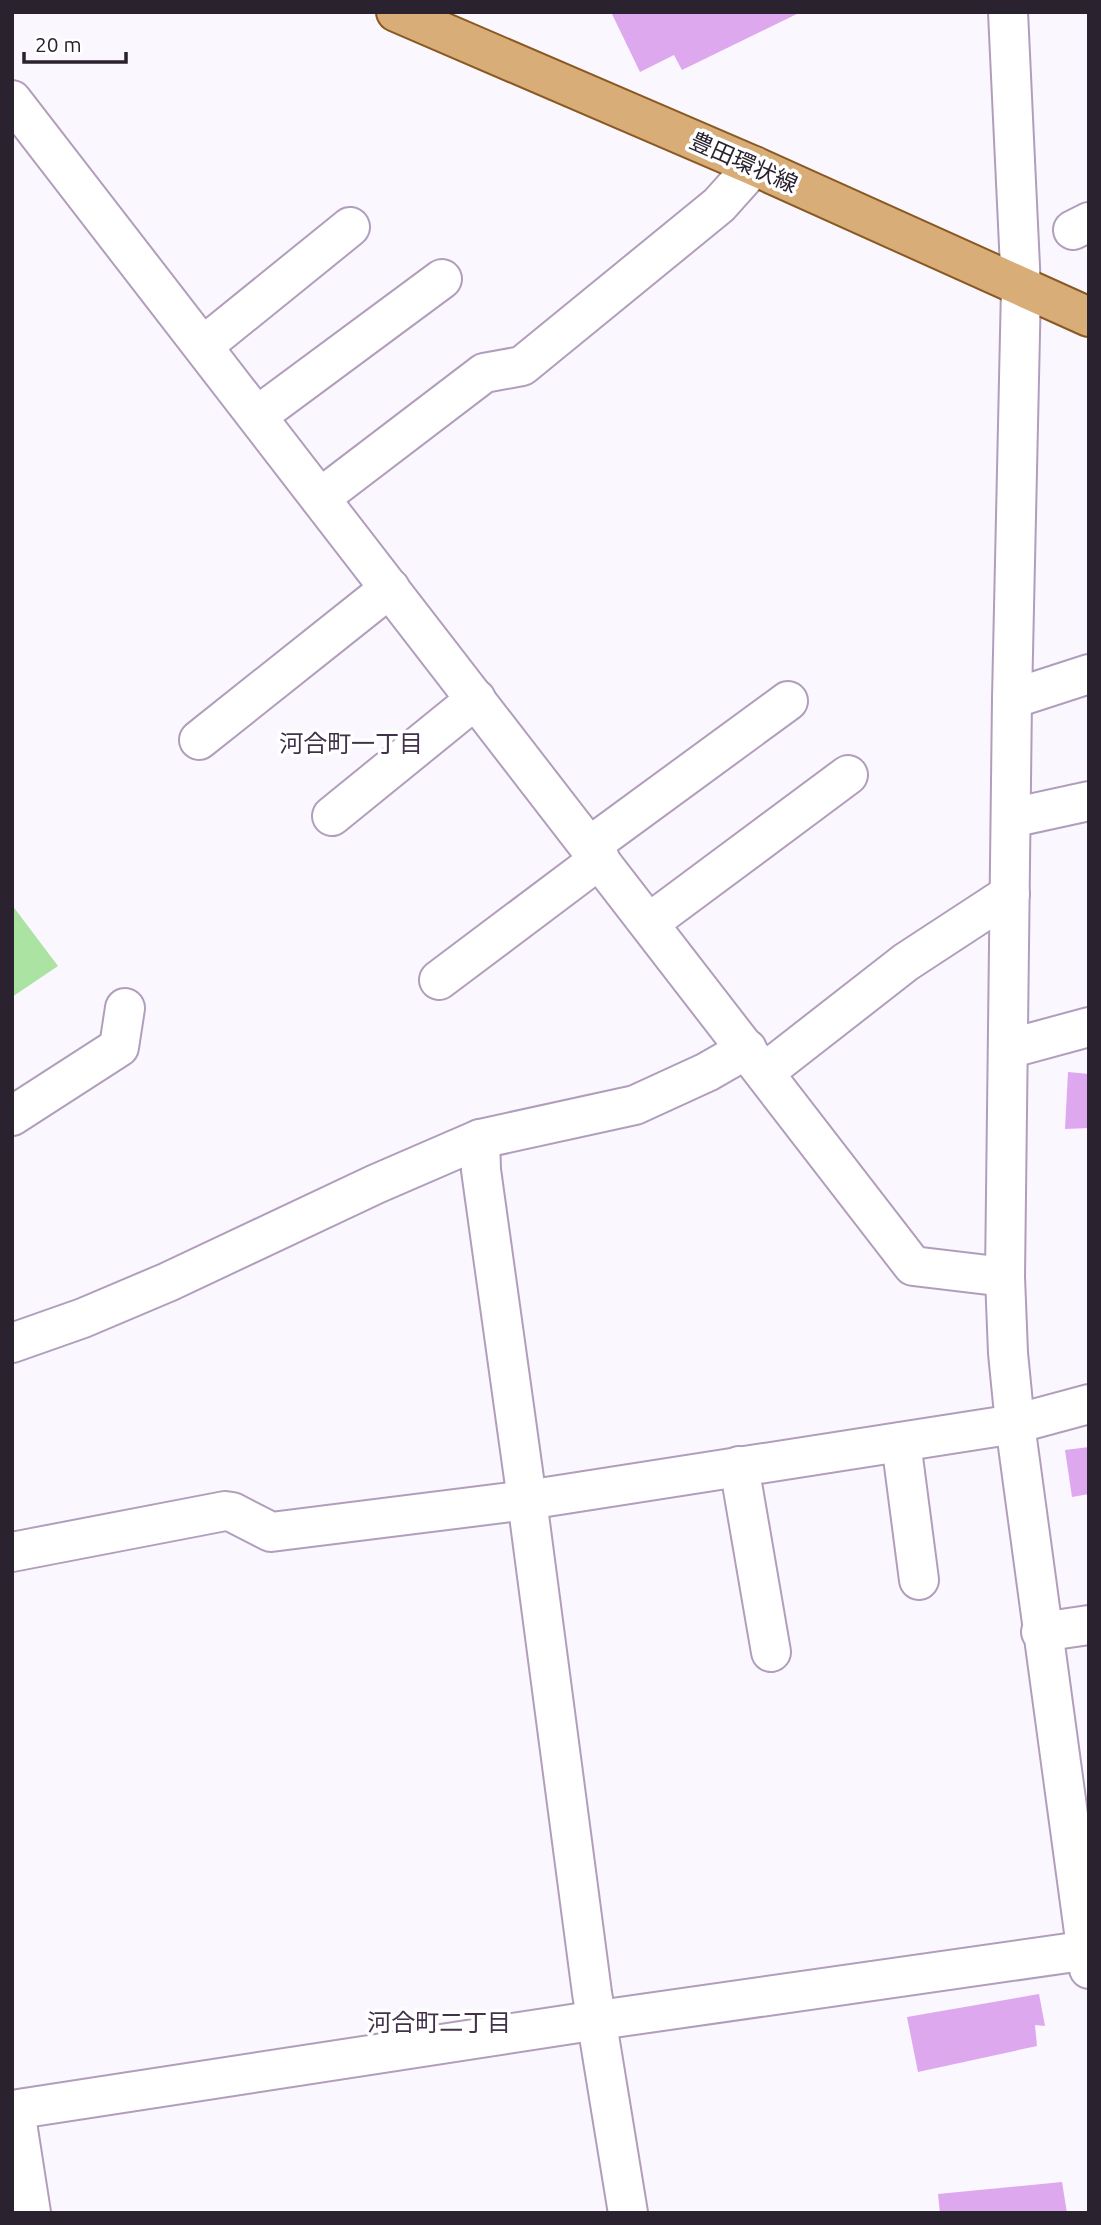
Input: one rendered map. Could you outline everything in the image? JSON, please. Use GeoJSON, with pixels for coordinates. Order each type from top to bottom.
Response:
{"type":"FeatureCollection","features":[{"type":"Feature","properties":{"kind":"main road","name":"豊田環状線"},"geometry":{"type":"LineString","coordinates":[[396,12],[754,166],[1089,317]]}},
{"type":"Feature","properties":{"kind":"street"},"geometry":{"type":"LineString","coordinates":[[31,2213],[14,2110],[598,2020],[1088,1957],[1041,1632],[1015,1424],[1004,1277],[1021,288],[1008,12]]}},
{"type":"Feature","properties":{"kind":"street"},"geometry":{"type":"LineString","coordinates":[[12,100],[914,1266],[1004,1277]]}},
{"type":"Feature","properties":{"kind":"street"},"geometry":{"type":"LineString","coordinates":[[320,498],[485,373],[522,366],[719,205],[754,166]]}},
{"type":"Feature","properties":{"kind":"street"},"geometry":{"type":"LineString","coordinates":[[203,346],[349,227]]}},
{"type":"Feature","properties":{"kind":"street"},"geometry":{"type":"LineString","coordinates":[[257,416],[442,279]]}},
{"type":"Feature","properties":{"kind":"street"},"geometry":{"type":"LineString","coordinates":[[199,740],[390,588]]}},
{"type":"Feature","properties":{"kind":"street"},"geometry":{"type":"LineString","coordinates":[[1012,699],[1089,674]]}},
{"type":"Feature","properties":{"kind":"street"},"geometry":{"type":"LineString","coordinates":[[332,816],[476,699]]}},
{"type":"Feature","properties":{"kind":"street"},"geometry":{"type":"LineString","coordinates":[[439,980],[788,701]]}},
{"type":"Feature","properties":{"kind":"street"},"geometry":{"type":"LineString","coordinates":[[649,923],[848,775]]}},
{"type":"Feature","properties":{"kind":"street"},"geometry":{"type":"LineString","coordinates":[[1010,818],[1089,801]]}},
{"type":"Feature","properties":{"kind":"street"},"geometry":{"type":"LineString","coordinates":[[12,1343],[83,1318],[168,1282],[376,1184],[480,1139],[635,1105],[707,1072],[756,1061],[1010,894]]}},
{"type":"Feature","properties":{"kind":"street"},"geometry":{"type":"LineString","coordinates":[[12,1115],[119,1046],[125,1008]]}},
{"type":"Feature","properties":{"kind":"street"},"geometry":{"type":"LineString","coordinates":[[1008,1049],[1089,1027]]}},
{"type":"Feature","properties":{"kind":"street"},"geometry":{"type":"LineString","coordinates":[[480,1139],[481,1170],[592,1993],[628,2213]]}},
{"type":"Feature","properties":{"kind":"street"},"geometry":{"type":"LineString","coordinates":[[12,1552],[225,1511],[271,1532],[527,1500],[1015,1424],[1089,1404]]}},
{"type":"Feature","properties":{"kind":"street"},"geometry":{"type":"LineString","coordinates":[[901,1442],[919,1580]]}},
{"type":"Feature","properties":{"kind":"street"},"geometry":{"type":"LineString","coordinates":[[739,1466],[771,1653]]}},
{"type":"Feature","properties":{"kind":"street"},"geometry":{"type":"LineString","coordinates":[[1041,1632],[1089,1625]]}},
{"type":"Feature","properties":{"kind":"green space"},"geometry":{"type":"Polygon","coordinates":[[[12,905],[58,966],[12,997],[12,905]]]}},
{"type":"Feature","properties":{"kind":"building"},"geometry":{"type":"Polygon","coordinates":[[[611,12],[801,12],[682,70],[674,55],[640,72],[611,12]]]}},
{"type":"Feature","properties":{"kind":"building"},"geometry":{"type":"Polygon","coordinates":[[[1068,1072],[1089,1074],[1089,1128],[1065,1129],[1068,1072]]]}},
{"type":"Feature","properties":{"kind":"building"},"geometry":{"type":"Polygon","coordinates":[[[1089,1447],[1089,1494],[1072,1497],[1065,1450],[1089,1447]]]}},
{"type":"Feature","properties":{"kind":"building"},"geometry":{"type":"Polygon","coordinates":[[[1039,1994],[1045,2026],[1035,2025],[1037,2046],[918,2072],[907,2017],[1039,1994]]]}},
{"type":"Feature","properties":{"kind":"building"},"geometry":{"type":"Polygon","coordinates":[[[1062,2182],[1067,2213],[940,2213],[938,2194],[1062,2182]]]}},
{"type":"Feature","properties":{"kind":"district","name":"河合町一丁目"},"geometry":{"type":"Point","coordinates":[351,743]}},
{"type":"Feature","properties":{"kind":"district","name":"河合町二丁目"},"geometry":{"type":"Point","coordinates":[439,2022]}}]}
